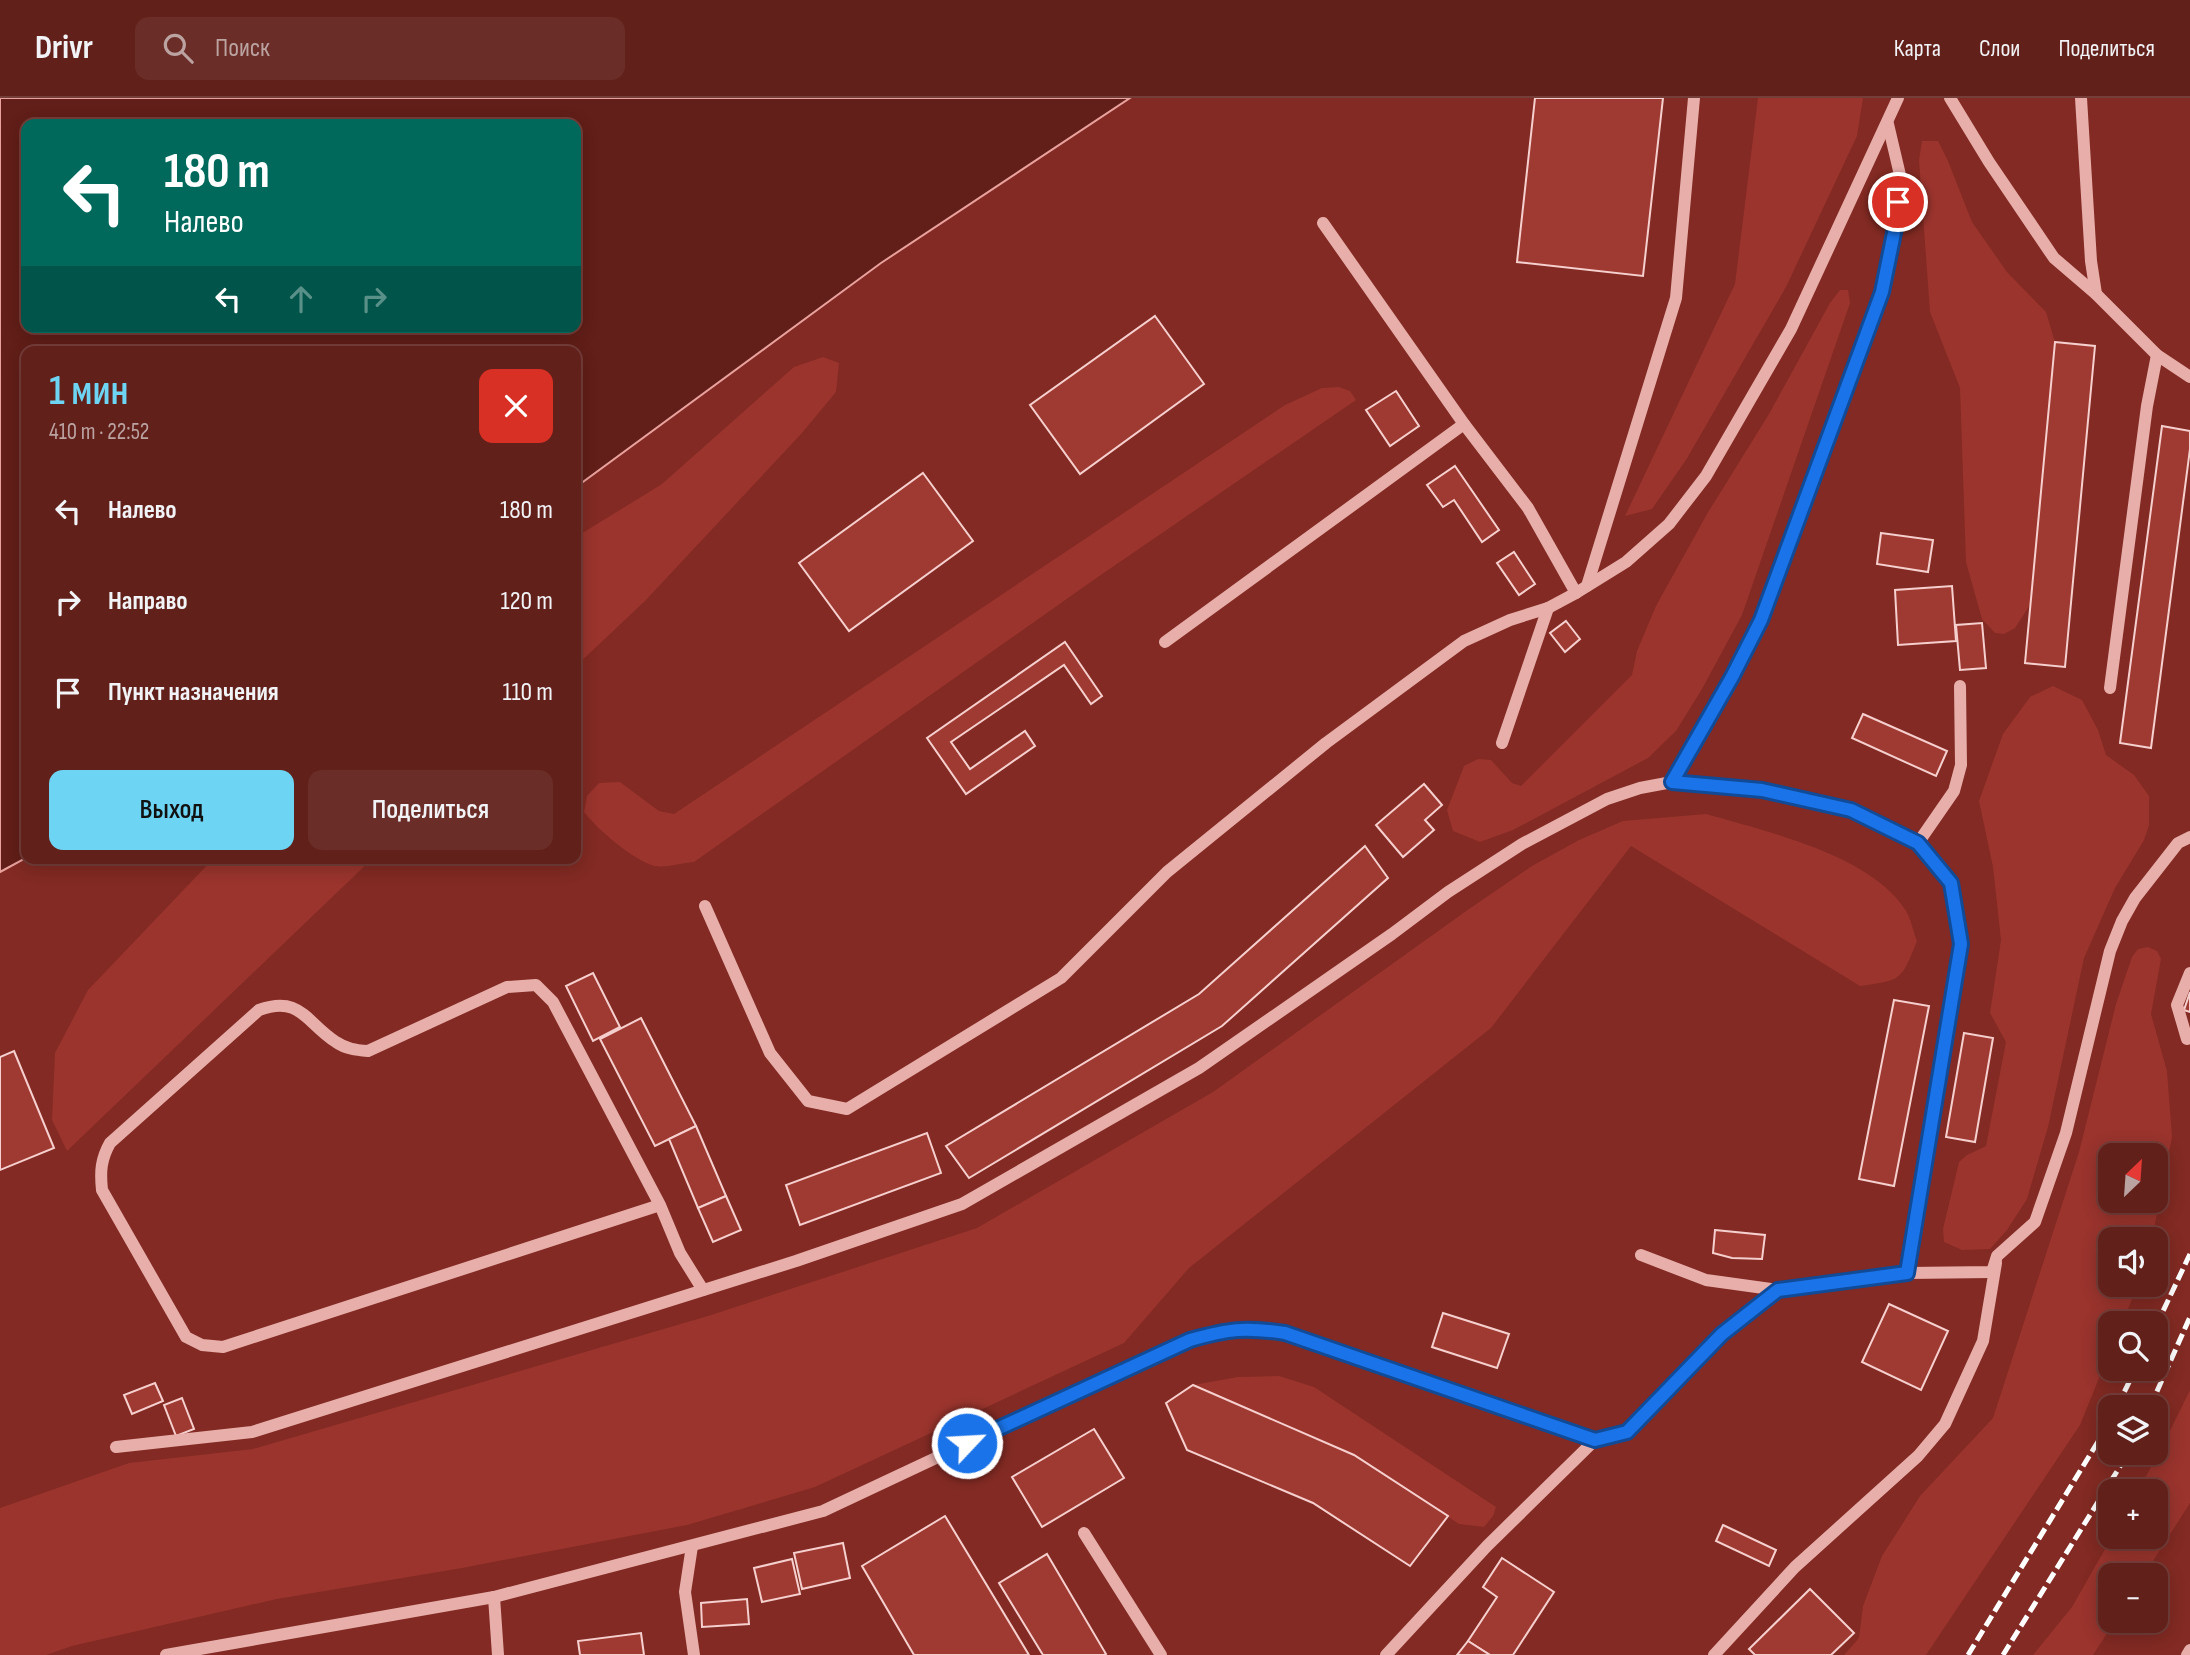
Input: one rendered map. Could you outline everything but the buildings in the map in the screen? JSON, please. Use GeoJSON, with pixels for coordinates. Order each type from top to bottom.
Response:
{"type":"FeatureCollection","features":[{"type":"Feature","properties":{"kind":"lane"},"geometry":{"type":"LineString","coordinates":[[1582,590],[1676,298],[1694,98]]}},
{"type":"Feature","properties":{"kind":"lane"},"geometry":{"type":"LineString","coordinates":[[705,906],[769,1053],[808,1101],[847,1109],[1062,978],[1167,872],[1326,743],[1464,641],[1510,620],[1548,608],[1582,590],[1626,562],[1668,524],[1706,477],[1791,329],[1898,98]]}},
{"type":"Feature","properties":{"kind":"lane"},"geometry":{"type":"LineString","coordinates":[[1950,98],[1989,162],[2054,258],[2096,294],[2157,355],[2190,377]]}},
{"type":"Feature","properties":{"kind":"lane"},"geometry":{"type":"LineString","coordinates":[[2081,98],[2091,261],[2096,294]]}},
{"type":"Feature","properties":{"kind":"lane"},"geometry":{"type":"LineString","coordinates":[[1672,782],[1761,620],[1882,292],[1895,228],[1900,175],[1888,124]]}},
{"type":"Feature","properties":{"kind":"lane"},"geometry":{"type":"LineString","coordinates":[[1323,223],[1464,424],[1528,508],[1582,590]]}},
{"type":"Feature","properties":{"kind":"lane"},"geometry":{"type":"LineString","coordinates":[[2109,688],[2147,406],[2157,355]]}},
{"type":"Feature","properties":{"kind":"lane"},"geometry":{"type":"LineString","coordinates":[[1165,642],[1464,424]]}},
{"type":"Feature","properties":{"kind":"lane"},"geometry":{"type":"LineString","coordinates":[[1502,743],[1548,608]]}},
{"type":"Feature","properties":{"kind":"lane"},"geometry":{"type":"LineString","coordinates":[[1918,843],[1954,791],[1961,765],[1960,686]]}},
{"type":"Feature","properties":{"kind":"lane"},"geometry":{"type":"LineString","coordinates":[[116,1447],[252,1432],[796,1261],[962,1204],[1199,1068],[1448,892],[1522,844],[1607,799],[1640,788],[1672,782],[1762,790],[1851,810],[1918,843],[1951,883],[1961,944],[1907,1273]]}},
{"type":"Feature","properties":{"kind":"lane"},"geometry":{"type":"LineString","coordinates":[[1641,1255],[1706,1280],[1778,1290],[1907,1273],[1992,1272],[1997,1256],[2035,1222],[2066,1133],[2107,963],[2122,921],[2135,898],[2178,843],[2190,837]]}},
{"type":"Feature","properties":{"kind":"lane"},"geometry":{"type":"LineString","coordinates":[[2187,1039],[2177,1005],[2190,973]]}},
{"type":"Feature","properties":{"kind":"lane"},"geometry":{"type":"LineString","coordinates":[[660,1205],[223,1347],[202,1345],[186,1338],[103,1190],[100,1172],[110,1143],[259,1010],[274,1004],[291,1006],[305,1014],[334,1041],[350,1049],[368,1051],[507,987],[536,985],[553,1002],[660,1205],[680,1253],[703,1290]]}},
{"type":"Feature","properties":{"kind":"lane"},"geometry":{"type":"LineString","coordinates":[[1714,1655],[1795,1567],[1918,1456],[1945,1424],[1983,1341],[1997,1256]]}},
{"type":"Feature","properties":{"kind":"lane"},"geometry":{"type":"LineString","coordinates":[[1386,1655],[1488,1546],[1595,1440],[1627,1432],[1722,1334],[1778,1290]]}},
{"type":"Feature","properties":{"kind":"lane"},"geometry":{"type":"LineString","coordinates":[[166,1655],[494,1597],[823,1511],[1159,1353],[1190,1340],[1220,1332],[1250,1328],[1285,1333],[1595,1440]]}},
{"type":"Feature","properties":{"kind":"lane"},"geometry":{"type":"LineString","coordinates":[[1084,1533],[1161,1655]]}},
{"type":"Feature","properties":{"kind":"lane"},"geometry":{"type":"LineString","coordinates":[[692,1546],[685,1592],[694,1655]]}},
{"type":"Feature","properties":{"kind":"lane"},"geometry":{"type":"LineString","coordinates":[[494,1597],[498,1655]]}},
{"type":"Feature","properties":{"kind":"lane"},"geometry":{"type":"LineString","coordinates":[[2187,1655],[2190,1650]]}},
{"type":"Feature","properties":{"kind":"shaded area"},"geometry":{"type":"Polygon","coordinates":[[[0,98],[1130,98],[881,263],[581,483],[581,346],[21,346],[21,861],[0,872],[0,98]]]}},
{"type":"Feature","properties":{"kind":"shaded area"},"geometry":{"type":"Polygon","coordinates":[[[1758,98],[1863,98],[1857,136],[1786,287],[1686,460],[1652,509],[1625,516],[1735,284],[1758,98]]]}},
{"type":"Feature","properties":{"kind":"shaded area"},"geometry":{"type":"Polygon","coordinates":[[[1922,141],[1938,141],[1972,222],[2007,272],[2046,312],[2055,342],[2030,605],[2015,628],[2004,634],[1995,633],[1982,619],[1966,562],[1960,388],[1930,312],[1919,160],[1922,141]]]}},
{"type":"Feature","properties":{"kind":"shaded area"},"geometry":{"type":"Polygon","coordinates":[[[1840,290],[1848,290],[1850,303],[1742,615],[1676,731],[1648,758],[1513,830],[1480,842],[1453,831],[1447,810],[1464,766],[1478,759],[1491,760],[1512,783],[1521,786],[1632,675],[1637,651],[1656,606],[1707,514],[1769,414],[1830,303],[1840,290]]]}},
{"type":"Feature","properties":{"kind":"shaded area"},"geometry":{"type":"Polygon","coordinates":[[[823,357],[839,363],[836,392],[802,433],[645,601],[581,661],[581,534],[662,484],[794,367],[823,357]]]}},
{"type":"Feature","properties":{"kind":"shaded area"},"geometry":{"type":"Polygon","coordinates":[[[1339,387],[1350,391],[1356,400],[1095,579],[694,862],[664,866],[646,863],[616,844],[584,812],[587,796],[599,783],[620,782],[659,811],[674,814],[1285,405],[1322,388],[1339,387]]]}},
{"type":"Feature","properties":{"kind":"shaded area"},"geometry":{"type":"Polygon","coordinates":[[[2053,686],[2082,700],[2098,730],[2106,755],[2134,775],[2149,796],[2149,825],[2144,840],[2115,888],[2084,958],[2048,1127],[2027,1199],[2007,1230],[1990,1249],[1962,1250],[1944,1242],[1943,1229],[1959,1162],[1986,1146],[2006,1042],[1990,1013],[2001,940],[1993,867],[1979,801],[2003,734],[2030,697],[2053,686]]]}},
{"type":"Feature","properties":{"kind":"shaded area"},"geometry":{"type":"Polygon","coordinates":[[[1706,814],[1815,848],[1843,860],[1890,891],[1908,914],[1917,941],[1903,971],[1892,980],[1860,986],[1631,846],[1491,1028],[1189,1268],[1124,1343],[815,1487],[687,1525],[462,1568],[277,1599],[72,1646],[46,1655],[0,1655],[0,1508],[129,1463],[253,1449],[708,1316],[977,1228],[1213,1092],[1532,866],[1579,840],[1623,821],[1706,814]]]}},
{"type":"Feature","properties":{"kind":"shaded area"},"geometry":{"type":"Polygon","coordinates":[[[208,864],[367,864],[67,1151],[52,1120],[55,1053],[88,990],[208,864]]]}},
{"type":"Feature","properties":{"kind":"shaded area"},"geometry":{"type":"Polygon","coordinates":[[[2148,947],[2157,951],[2161,959],[2151,1014],[2167,1071],[2172,1137],[2168,1157],[2168,1143],[2098,1143],[2098,1213],[2157,1213],[2154,1227],[2098,1227],[2098,1297],[2133,1297],[2127,1311],[2098,1311],[2098,1381],[2080,1425],[1926,1655],[1844,1655],[1859,1638],[1863,1606],[1882,1556],[1920,1496],[1993,1418],[2079,1152],[2116,1004],[2132,957],[2138,949],[2148,947]]]}},
{"type":"Feature","properties":{"kind":"shaded area"},"geometry":{"type":"Polygon","coordinates":[[[1279,1376],[1314,1387],[1496,1507],[1493,1516],[1484,1527],[1459,1524],[1354,1455],[1193,1385],[1238,1377],[1279,1376]]]}},
{"type":"Feature","properties":{"kind":"shaded area"},"geometry":{"type":"Polygon","coordinates":[[[2190,1390],[2190,1503],[2168,1537],[2168,1479],[2144,1479],[2152,1465],[2168,1465],[2168,1435],[2190,1390]]]}},
{"type":"Feature","properties":{"kind":"shaded area"},"geometry":{"type":"Polygon","coordinates":[[[2105,1549],[2161,1549],[2152,1563],[2098,1563],[2098,1633],[2107,1633],[2093,1655],[2033,1655],[2072,1607],[2105,1549]]]}},
{"type":"Feature","properties":{"kind":"railway"},"geometry":{"type":"LineString","coordinates":[[2163,1311],[2190,1254]]}},
{"type":"Feature","properties":{"kind":"railway"},"geometry":{"type":"LineString","coordinates":[[2155,1395],[2190,1317]]}},
{"type":"Feature","properties":{"kind":"railway"},"geometry":{"type":"LineString","coordinates":[[2123,1395],[2130,1381]]}},
{"type":"Feature","properties":{"kind":"railway"},"geometry":{"type":"LineString","coordinates":[[1968,1655],[2098,1442]]}},
{"type":"Feature","properties":{"kind":"railway"},"geometry":{"type":"LineString","coordinates":[[2003,1655],[2121,1465]]}},
{"type":"Feature","properties":{"kind":"route"},"geometry":{"type":"LineString","coordinates":[[967,1443],[1190,1340],[1250,1328],[1285,1333],[1595,1440],[1627,1432],[1722,1334],[1778,1290],[1907,1273],[1961,944],[1951,883],[1918,843],[1851,810],[1762,790],[1672,782],[1761,620],[1882,292],[1898,202]]}}]}
